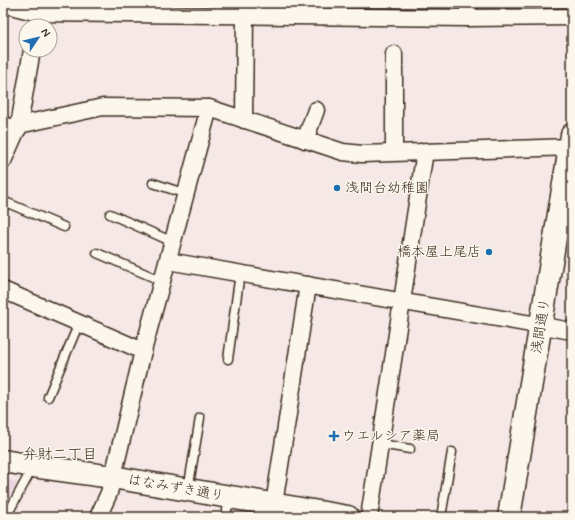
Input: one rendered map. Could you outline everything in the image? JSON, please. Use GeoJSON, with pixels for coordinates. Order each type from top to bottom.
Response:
{"type":"FeatureCollection","features":[{"type":"Feature","properties":{"kind":"street"},"geometry":{"type":"LineString","coordinates":[[3,4],[38,14],[158,9],[237,12],[468,11],[572,18]]}},
{"type":"Feature","properties":{"kind":"street"},"geometry":{"type":"LineString","coordinates":[[237,12],[244,120]]}},
{"type":"Feature","properties":{"kind":"street"},"geometry":{"type":"LineString","coordinates":[[394,54],[394,152]]}},
{"type":"Feature","properties":{"kind":"street"},"geometry":{"type":"LineString","coordinates":[[3,161],[19,127],[31,58]]}},
{"type":"Feature","properties":{"kind":"street"},"geometry":{"type":"LineString","coordinates":[[3,125],[19,127],[103,107],[209,108],[343,152],[362,154],[571,143]]}},
{"type":"Feature","properties":{"kind":"street"},"geometry":{"type":"LineString","coordinates":[[98,517],[109,493],[162,281],[209,108]]}},
{"type":"Feature","properties":{"kind":"street"},"geometry":{"type":"LineString","coordinates":[[305,140],[316,110]]}},
{"type":"Feature","properties":{"kind":"street","name":"浅間通り"},"geometry":{"type":"LineString","coordinates":[[509,517],[571,143]]}},
{"type":"Feature","properties":{"kind":"street"},"geometry":{"type":"LineString","coordinates":[[369,517],[425,151]]}},
{"type":"Feature","properties":{"kind":"street"},"geometry":{"type":"LineString","coordinates":[[168,261],[572,331]]}},
{"type":"Feature","properties":{"kind":"street"},"geometry":{"type":"LineString","coordinates":[[274,504],[308,285]]}},
{"type":"Feature","properties":{"kind":"street"},"geometry":{"type":"LineString","coordinates":[[3,290],[144,351]]}},
{"type":"Feature","properties":{"kind":"street","name":"はなみずき通り"},"geometry":{"type":"LineString","coordinates":[[3,461],[188,490],[228,507],[274,504],[348,517]]}},
{"type":"Feature","properties":{"kind":"lane"},"geometry":{"type":"LineString","coordinates":[[153,183],[186,194]]}},
{"type":"Feature","properties":{"kind":"lane"},"geometry":{"type":"LineString","coordinates":[[3,201],[64,227]]}},
{"type":"Feature","properties":{"kind":"lane"},"geometry":{"type":"LineString","coordinates":[[110,214],[173,242]]}},
{"type":"Feature","properties":{"kind":"lane"},"geometry":{"type":"LineString","coordinates":[[97,253],[162,281]]}},
{"type":"Feature","properties":{"kind":"lane"},"geometry":{"type":"LineString","coordinates":[[228,359],[240,273]]}},
{"type":"Feature","properties":{"kind":"lane"},"geometry":{"type":"LineString","coordinates":[[48,397],[79,323]]}},
{"type":"Feature","properties":{"kind":"lane"},"geometry":{"type":"LineString","coordinates":[[188,490],[200,418]]}},
{"type":"Feature","properties":{"kind":"lane"},"geometry":{"type":"LineString","coordinates":[[380,444],[410,449]]}},
{"type":"Feature","properties":{"kind":"lane"},"geometry":{"type":"LineString","coordinates":[[441,517],[452,452]]}},
{"type":"Feature","properties":{"kind":"lane"},"geometry":{"type":"LineString","coordinates":[[6,517],[33,466]]}},
{"type":"Feature","properties":{"kind":"shaded area"},"geometry":{"type":"Polygon","coordinates":[[[3,479],[20,482],[8,502],[3,500],[3,479]]]}},
{"type":"Feature","properties":{"kind":"place","name":"浅間台幼稚園"},"geometry":{"type":"Point","coordinates":[337,188]}},
{"type":"Feature","properties":{"kind":"place","name":"橋本屋上尾店"},"geometry":{"type":"Point","coordinates":[489,252]}},
{"type":"Feature","properties":{"kind":"place","name":"ウエルシア薬局"},"geometry":{"type":"Point","coordinates":[334,436]}},
{"type":"Feature","properties":{"kind":"district","name":"弁財二丁目"},"geometry":{"type":"Point","coordinates":[60,455]}}]}
